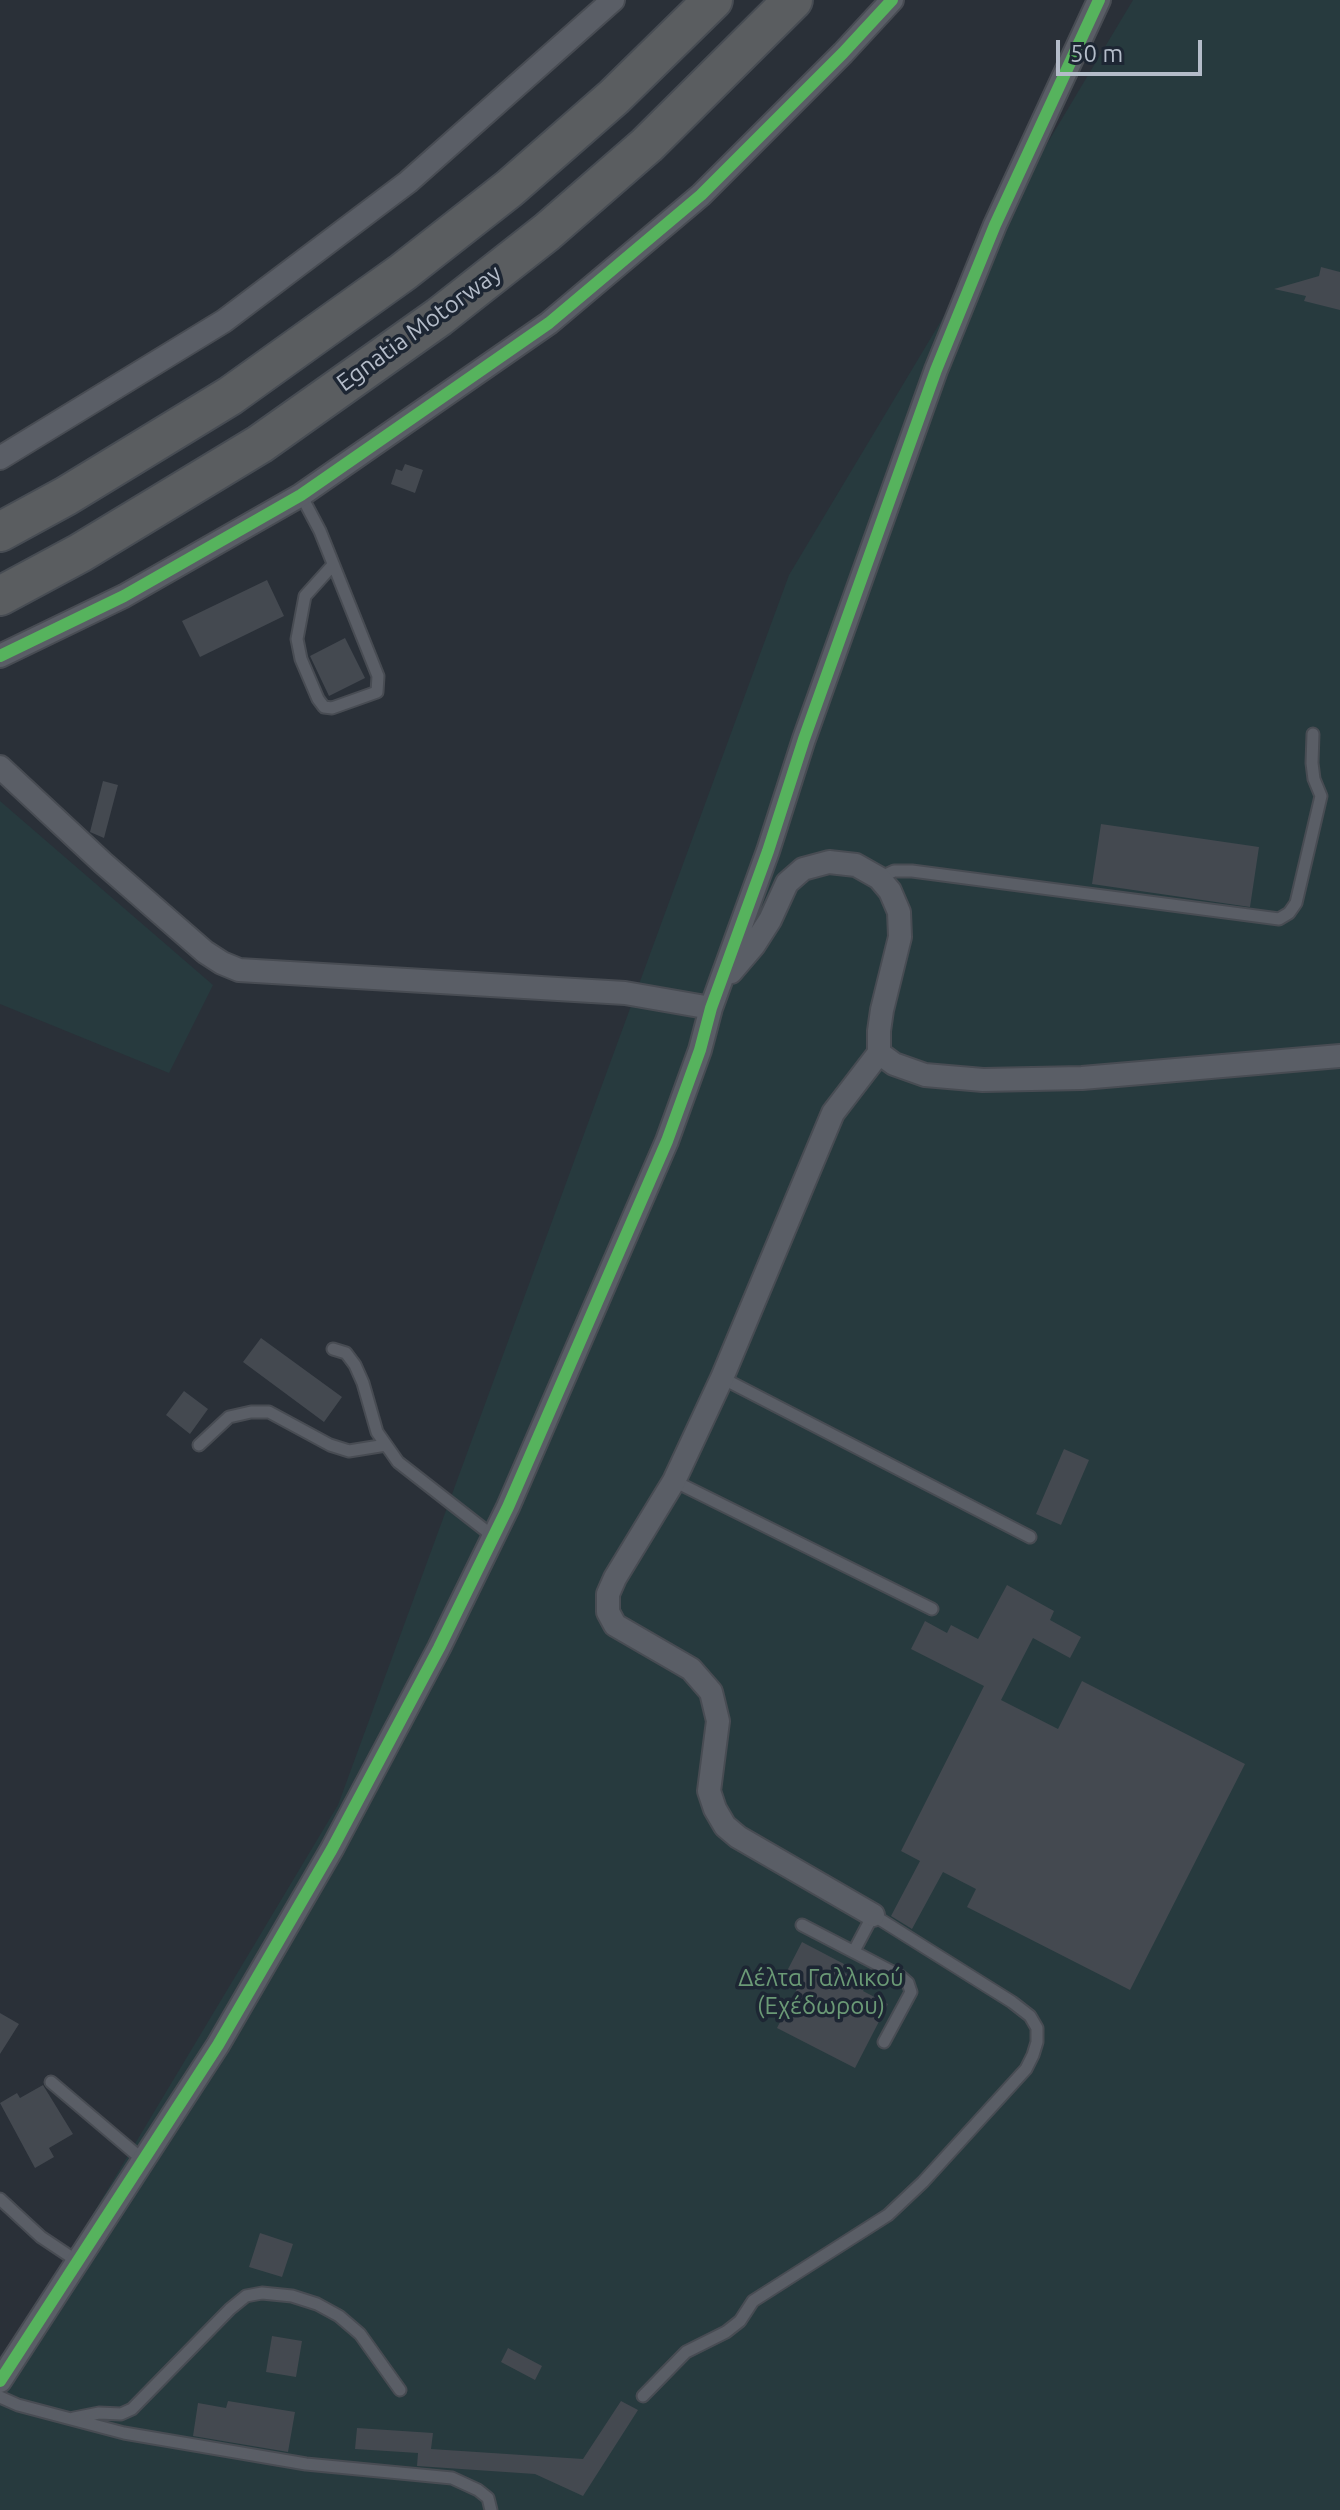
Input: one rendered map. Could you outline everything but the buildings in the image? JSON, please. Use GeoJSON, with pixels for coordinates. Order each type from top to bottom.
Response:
{"type":"FeatureCollection","features":[{"type":"Feature","properties":{"kind":"highway"},"geometry":{"type":"LineString","coordinates":[[0,532],[66,496],[230,396],[403,272],[510,188],[614,97],[713,0]]}},
{"type":"Feature","properties":{"kind":"highway","name":"Egnatia Motorway"},"geometry":{"type":"LineString","coordinates":[[0,596],[80,553],[260,444],[439,317],[547,232],[647,145],[793,0]]}},
{"type":"Feature","properties":{"kind":"street"},"geometry":{"type":"LineString","coordinates":[[0,458],[224,321],[408,182],[613,0]]}},
{"type":"Feature","properties":{"kind":"street"},"geometry":{"type":"LineString","coordinates":[[0,656],[124,596],[301,495],[549,323],[701,195],[892,0]]}},
{"type":"Feature","properties":{"kind":"street"},"geometry":{"type":"LineString","coordinates":[[0,2381],[218,2045],[332,1849],[494,1537],[667,1141],[804,739],[936,370],[995,225],[1099,0]]}},
{"type":"Feature","properties":{"kind":"street"},"geometry":{"type":"LineString","coordinates":[[0,767],[205,952],[239,970],[625,993],[711,1008]]}},
{"type":"Feature","properties":{"kind":"street"},"geometry":{"type":"LineString","coordinates":[[721,982],[754,945],[787,883],[803,869],[829,862],[856,865],[879,878],[890,891],[899,912],[900,937],[882,1010],[879,1053],[833,1113],[722,1378],[674,1481],[615,1578],[608,1594],[608,1612],[615,1625],[691,1669],[711,1692],[718,1721],[709,1791],[725,1826],[738,1837],[873,1915]]}},
{"type":"Feature","properties":{"kind":"street"},"geometry":{"type":"LineString","coordinates":[[879,1053],[894,1064],[925,1075],[983,1080],[1082,1078],[1340,1056]]}},
{"type":"Feature","properties":{"kind":"lane"},"geometry":{"type":"LineString","coordinates":[[301,495],[320,531],[378,676],[377,692],[332,708],[324,707],[318,699],[301,659],[297,639],[305,596],[332,566]]}},
{"type":"Feature","properties":{"kind":"lane"},"geometry":{"type":"LineString","coordinates":[[879,878],[894,871],[912,871],[1279,919],[1289,913],[1296,903],[1321,796],[1313,771],[1313,734]]}},
{"type":"Feature","properties":{"kind":"lane"},"geometry":{"type":"LineString","coordinates":[[333,1349],[346,1353],[355,1365],[377,1432],[398,1462],[494,1537]]}},
{"type":"Feature","properties":{"kind":"lane"},"geometry":{"type":"LineString","coordinates":[[722,1378],[1030,1537]]}},
{"type":"Feature","properties":{"kind":"lane"},"geometry":{"type":"LineString","coordinates":[[199,1445],[229,1417],[269,1412],[330,1445],[349,1451],[386,1445]]}},
{"type":"Feature","properties":{"kind":"lane"},"geometry":{"type":"LineString","coordinates":[[674,1481],[932,1609]]}},
{"type":"Feature","properties":{"kind":"lane"},"geometry":{"type":"LineString","coordinates":[[643,2396],[686,2352],[726,2332],[740,2321],[753,2301],[888,2215],[923,2182],[1026,2069],[1033,2055],[1037,2028],[1030,2016],[873,1915],[854,1951]]}},
{"type":"Feature","properties":{"kind":"lane"},"geometry":{"type":"LineString","coordinates":[[802,1925],[908,1983],[911,1992],[884,2042]]}},
{"type":"Feature","properties":{"kind":"lane"},"geometry":{"type":"LineString","coordinates":[[51,2082],[143,2160]]}},
{"type":"Feature","properties":{"kind":"lane"},"geometry":{"type":"LineString","coordinates":[[0,2199],[41,2237],[77,2261]]}},
{"type":"Feature","properties":{"kind":"lane"},"geometry":{"type":"LineString","coordinates":[[70,2419],[99,2413],[121,2414],[132,2409],[230,2309],[246,2296],[262,2293],[292,2296],[317,2304],[339,2316],[360,2334],[400,2390]]}},
{"type":"Feature","properties":{"kind":"lane"},"geometry":{"type":"LineString","coordinates":[[0,2397],[18,2405],[124,2433],[306,2464],[452,2478],[488,2498],[491,2510]]}},
{"type":"Feature","properties":{"kind":"green space","name":"Δέλτα Γαλλικού (Εχέδωρου)"},"geometry":{"type":"Polygon","coordinates":[[[1133,0],[1340,0],[1340,2510],[0,2510],[0,2369],[338,1805],[789,575],[1133,0]]]}},
{"type":"Feature","properties":{"kind":"green space"},"geometry":{"type":"Polygon","coordinates":[[[0,801],[213,985],[169,1073],[0,1004],[0,801]]]}},
{"type":"Feature","properties":{"kind":"cycle path"},"geometry":{"type":"LineString","coordinates":[[0,656],[124,596],[301,495],[549,323],[701,195],[892,0]]}},
{"type":"Feature","properties":{"kind":"cycle path"},"geometry":{"type":"LineString","coordinates":[[0,2381],[218,2045],[332,1849],[439,1648],[508,1507],[667,1141],[804,739],[936,370],[995,225],[1099,0]]}}]}
